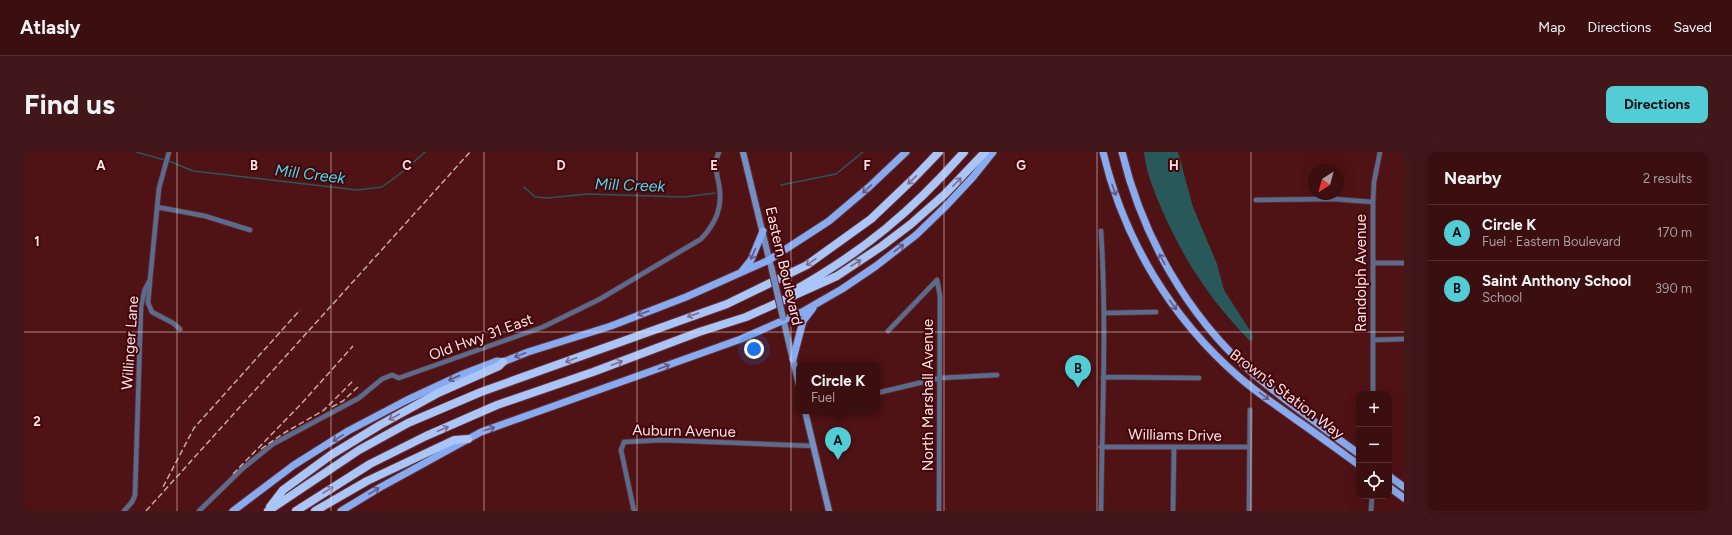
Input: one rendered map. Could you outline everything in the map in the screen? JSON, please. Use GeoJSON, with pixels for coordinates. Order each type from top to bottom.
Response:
{"type":"FeatureCollection","features":[{"type":"Feature","properties":{"kind":"highway"},"geometry":{"type":"LineString","coordinates":[[267,511],[359,450],[408,423],[481,392],[726,304],[807,265],[870,219],[913,179],[939,152]]}},
{"type":"Feature","properties":{"kind":"highway"},"geometry":{"type":"LineString","coordinates":[[746,317],[832,269],[873,240],[911,209],[964,152]]}},
{"type":"Feature","properties":{"kind":"highway"},"geometry":{"type":"LineString","coordinates":[[296,511],[370,464],[426,436],[497,405],[593,372],[699,332],[746,317],[836,276],[882,246],[911,224],[945,194],[985,152]]}},
{"type":"Feature","properties":{"kind":"highway"},"geometry":{"type":"LineString","coordinates":[[267,511],[283,490],[331,455],[393,418],[438,394],[499,366],[504,362]]}},
{"type":"Feature","properties":{"kind":"highway"},"geometry":{"type":"LineString","coordinates":[[315,511],[367,480],[454,440],[468,439]]}},
{"type":"Feature","properties":{"kind":"main road","name":"Eastern Boulevard"},"geometry":{"type":"LineString","coordinates":[[743,152],[796,372]]}},
{"type":"Feature","properties":{"kind":"main road"},"geometry":{"type":"LineString","coordinates":[[233,511],[294,465],[348,431],[407,400],[462,374],[497,361],[504,362],[528,352],[611,326],[770,263],[829,221],[869,187],[906,152]]}},
{"type":"Feature","properties":{"kind":"main road"},"geometry":{"type":"LineString","coordinates":[[341,511],[379,488],[481,432],[741,339],[816,304],[842,289],[876,266],[916,235],[973,177],[993,152]]}},
{"type":"Feature","properties":{"kind":"main road","name":"Brown's Station Way"},"geometry":{"type":"LineString","coordinates":[[1103,152],[1112,185],[1130,232],[1153,276],[1182,318],[1209,349],[1239,377],[1356,463]]}},
{"type":"Feature","properties":{"kind":"main road","name":"Brown's Station Way"},"geometry":{"type":"LineString","coordinates":[[1122,152],[1135,196],[1159,252],[1176,282],[1207,326],[1235,357],[1267,386],[1356,452]]}},
{"type":"Feature","properties":{"kind":"main road"},"geometry":{"type":"LineString","coordinates":[[739,274],[751,260],[763,231]]}},
{"type":"Feature","properties":{"kind":"main road"},"geometry":{"type":"LineString","coordinates":[[793,359],[803,321],[816,304]]}},
{"type":"Feature","properties":{"kind":"main road"},"geometry":{"type":"LineString","coordinates":[[806,414],[830,511]]}},
{"type":"Feature","properties":{"kind":"main road"},"geometry":{"type":"LineString","coordinates":[[1392,478],[1404,487]]}},
{"type":"Feature","properties":{"kind":"main road"},"geometry":{"type":"LineString","coordinates":[[1392,489],[1404,498]]}},
{"type":"Feature","properties":{"kind":"street","name":"Old Hwy 31 East"},"geometry":{"type":"LineString","coordinates":[[199,511],[242,469],[273,444],[358,398],[382,379],[392,375],[399,378],[543,327],[600,299],[701,239],[711,229],[720,211],[720,188],[716,168],[716,161],[719,152]]}},
{"type":"Feature","properties":{"kind":"street","name":"Randolph Avenue"},"geometry":{"type":"LineString","coordinates":[[1373,391],[1373,202],[1376,167],[1380,152]]}},
{"type":"Feature","properties":{"kind":"street","name":"Willinger Lane"},"geometry":{"type":"LineString","coordinates":[[124,511],[135,496],[141,306],[145,289],[150,280],[159,188],[169,153]]}},
{"type":"Feature","properties":{"kind":"street"},"geometry":{"type":"LineString","coordinates":[[1256,200],[1334,199],[1373,202]]}},
{"type":"Feature","properties":{"kind":"street"},"geometry":{"type":"LineString","coordinates":[[157,207],[205,216],[250,230]]}},
{"type":"Feature","properties":{"kind":"street"},"geometry":{"type":"LineString","coordinates":[[1101,231],[1105,314],[1101,446],[1101,511]]}},
{"type":"Feature","properties":{"kind":"street"},"geometry":{"type":"LineString","coordinates":[[1373,263],[1404,263]]}},
{"type":"Feature","properties":{"kind":"street"},"geometry":{"type":"LineString","coordinates":[[150,280],[148,303],[152,312],[174,323],[180,329]]}},
{"type":"Feature","properties":{"kind":"street","name":"North Marshall Avenue"},"geometry":{"type":"LineString","coordinates":[[888,331],[937,280],[940,296],[939,511]]}},
{"type":"Feature","properties":{"kind":"street"},"geometry":{"type":"LineString","coordinates":[[1105,314],[1156,312]]}},
{"type":"Feature","properties":{"kind":"street"},"geometry":{"type":"LineString","coordinates":[[1373,340],[1404,340]]}},
{"type":"Feature","properties":{"kind":"street"},"geometry":{"type":"LineString","coordinates":[[880,392],[940,378],[997,375]]}},
{"type":"Feature","properties":{"kind":"street"},"geometry":{"type":"LineString","coordinates":[[1103,377],[1199,378]]}},
{"type":"Feature","properties":{"kind":"street"},"geometry":{"type":"LineString","coordinates":[[1249,511],[1250,410]]}},
{"type":"Feature","properties":{"kind":"street","name":"Auburn Avenue"},"geometry":{"type":"LineString","coordinates":[[634,511],[621,450],[624,442],[663,440],[814,446]]}},
{"type":"Feature","properties":{"kind":"street","name":"Williams Drive"},"geometry":{"type":"LineString","coordinates":[[1101,446],[1249,447]]}},
{"type":"Feature","properties":{"kind":"street"},"geometry":{"type":"LineString","coordinates":[[1173,511],[1174,447]]}},
{"type":"Feature","properties":{"kind":"street"},"geometry":{"type":"LineString","coordinates":[[1371,511],[1372,499]]}},
{"type":"Feature","properties":{"kind":"water"},"geometry":{"type":"Polygon","coordinates":[[[1144,152],[1178,152],[1193,207],[1217,264],[1224,290],[1251,332],[1253,338],[1250,341],[1211,296],[1180,247],[1153,189],[1148,174],[1144,152]]]}},
{"type":"Feature","properties":{"kind":"waterway","name":"Mill Creek"},"geometry":{"type":"LineString","coordinates":[[136,152],[165,160]]}},
{"type":"Feature","properties":{"kind":"waterway","name":"Mill Creek"},"geometry":{"type":"LineString","coordinates":[[169,161],[193,171],[357,190],[382,187],[405,170],[425,152]]}},
{"type":"Feature","properties":{"kind":"waterway","name":"Mill Creek"},"geometry":{"type":"LineString","coordinates":[[781,185],[836,174],[863,152]]}},
{"type":"Feature","properties":{"kind":"waterway","name":"Mill Creek"},"geometry":{"type":"LineString","coordinates":[[524,187],[535,197],[547,198],[588,194],[684,197],[715,193]]}},
{"type":"Feature","properties":{"kind":"railway"},"geometry":{"type":"LineString","coordinates":[[146,511],[470,152]]}},
{"type":"Feature","properties":{"kind":"railway"},"geometry":{"type":"LineString","coordinates":[[163,487],[194,428],[300,310]]}},
{"type":"Feature","properties":{"kind":"railway"},"geometry":{"type":"LineString","coordinates":[[233,474],[302,403],[353,346]]}},
{"type":"Feature","properties":{"kind":"railway"},"geometry":{"type":"LineString","coordinates":[[261,449],[284,433],[324,410],[354,380]]}},
{"type":"Feature","properties":{"kind":"railway"},"geometry":{"type":"LineString","coordinates":[[332,407],[343,401],[360,385]]}},
{"type":"Feature","properties":{"kind":"place","name":"Saint Anthony School"},"geometry":{"type":"Point","coordinates":[1078,388]}},
{"type":"Feature","properties":{"kind":"place","name":"Circle K"},"geometry":{"type":"Point","coordinates":[838,460]}}]}
